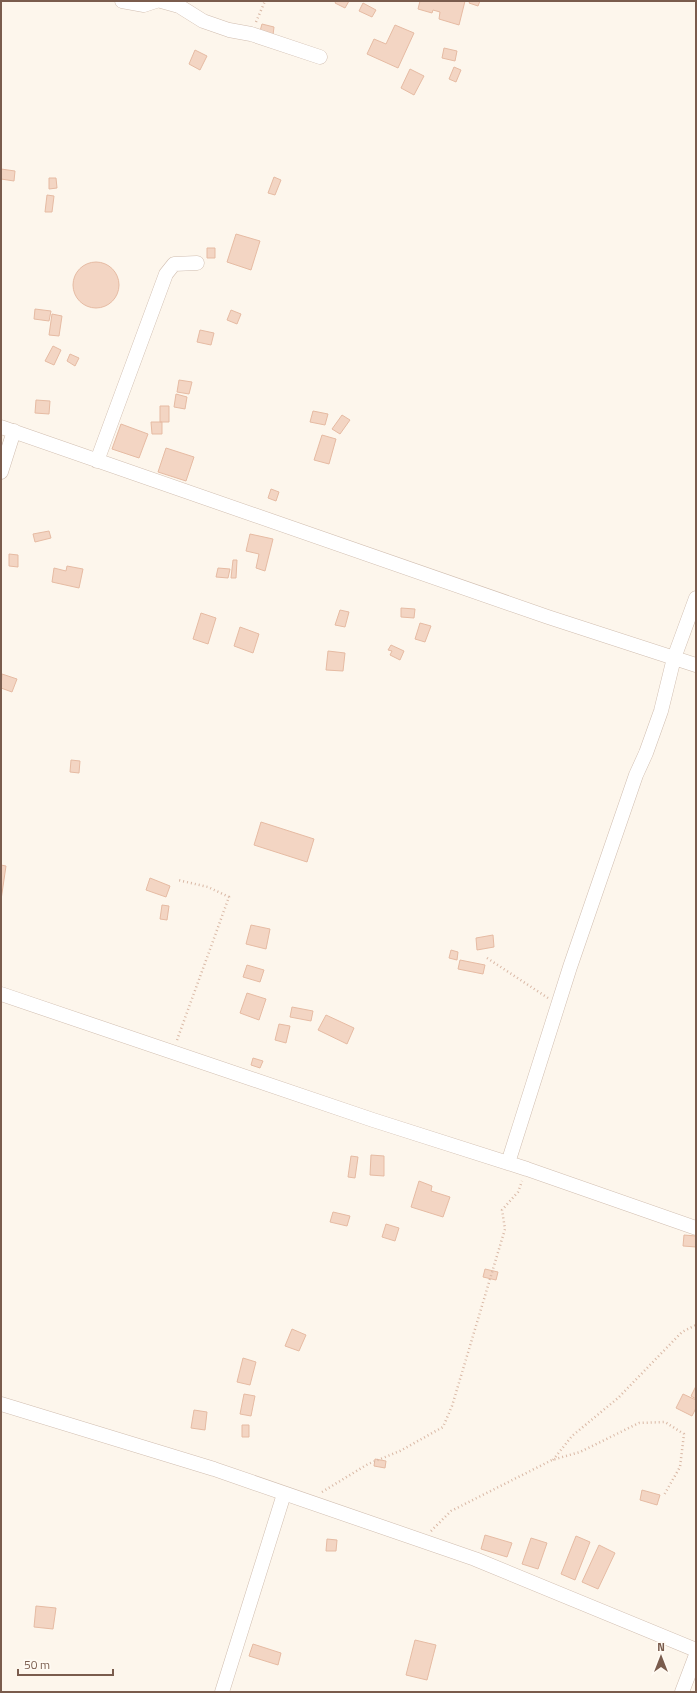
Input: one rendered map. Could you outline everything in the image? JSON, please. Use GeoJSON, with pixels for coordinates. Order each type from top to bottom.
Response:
{"type":"FeatureCollection","features":[{"type":"Feature","properties":{"kind":"street"},"geometry":{"type":"LineString","coordinates":[[122,1],[144,6],[156,1]]}},
{"type":"Feature","properties":{"kind":"street"},"geometry":{"type":"LineString","coordinates":[[161,1],[179,6],[203,21],[229,30],[251,34],[320,57]]}},
{"type":"Feature","properties":{"kind":"street"},"geometry":{"type":"LineString","coordinates":[[97,461],[166,274],[174,264],[197,263]]}},
{"type":"Feature","properties":{"kind":"street"},"geometry":{"type":"LineString","coordinates":[[1,472],[8,429],[548,617],[696,665]]}},
{"type":"Feature","properties":{"kind":"street"},"geometry":{"type":"LineString","coordinates":[[508,1163],[558,1005],[636,775],[658,718],[674,658],[696,598]]}},
{"type":"Feature","properties":{"kind":"street"},"geometry":{"type":"LineString","coordinates":[[1,994],[373,1120],[526,1169],[696,1228]]}},
{"type":"Feature","properties":{"kind":"street"},"geometry":{"type":"LineString","coordinates":[[1,1404],[214,1469],[422,1540],[475,1559],[696,1650]]}},
{"type":"Feature","properties":{"kind":"street"},"geometry":{"type":"LineString","coordinates":[[222,1692],[284,1494]]}},
{"type":"Feature","properties":{"kind":"street"},"geometry":{"type":"LineString","coordinates":[[682,1692],[696,1655]]}},
{"type":"Feature","properties":{"kind":"path"},"geometry":{"type":"LineString","coordinates":[[251,34],[265,1]]}},
{"type":"Feature","properties":{"kind":"path"},"geometry":{"type":"LineString","coordinates":[[173,1052],[228,897],[208,887],[178,880]]}},
{"type":"Feature","properties":{"kind":"path"},"geometry":{"type":"LineString","coordinates":[[486,958],[558,1005]]}},
{"type":"Feature","properties":{"kind":"path"},"geometry":{"type":"LineString","coordinates":[[307,1502],[368,1464],[400,1451],[443,1427],[452,1406],[505,1229],[502,1210],[518,1192],[526,1169]]}},
{"type":"Feature","properties":{"kind":"path"},"geometry":{"type":"LineString","coordinates":[[552,1460],[572,1436],[618,1398],[682,1332],[696,1325]]}},
{"type":"Feature","properties":{"kind":"path"},"geometry":{"type":"LineString","coordinates":[[422,1540],[451,1511],[552,1460],[580,1452],[639,1423],[665,1422],[684,1434],[680,1467],[664,1494]]}},
{"type":"Feature","properties":{"kind":"building"},"geometry":{"type":"Polygon","coordinates":[[[336,1],[349,1],[345,8],[335,3],[336,1]]]}},
{"type":"Feature","properties":{"kind":"building"},"geometry":{"type":"Polygon","coordinates":[[[420,1],[465,1],[459,25],[439,19],[440,12],[433,10],[432,13],[418,9],[420,1]]]}},
{"type":"Feature","properties":{"kind":"building"},"geometry":{"type":"Polygon","coordinates":[[[470,1],[480,1],[478,6],[469,3],[470,1]]]}},
{"type":"Feature","properties":{"kind":"building"},"geometry":{"type":"Polygon","coordinates":[[[363,3],[376,10],[372,17],[359,11],[363,3]]]}},
{"type":"Feature","properties":{"kind":"building"},"geometry":{"type":"Polygon","coordinates":[[[262,24],[274,27],[273,35],[260,31],[262,24]]]}},
{"type":"Feature","properties":{"kind":"building"},"geometry":{"type":"Polygon","coordinates":[[[395,25],[414,33],[398,68],[367,54],[374,39],[386,44],[395,25]]]}},
{"type":"Feature","properties":{"kind":"building"},"geometry":{"type":"Polygon","coordinates":[[[444,48],[457,51],[455,61],[442,58],[444,48]]]}},
{"type":"Feature","properties":{"kind":"building"},"geometry":{"type":"Polygon","coordinates":[[[195,50],[207,56],[200,70],[189,64],[195,50]]]}},
{"type":"Feature","properties":{"kind":"building"},"geometry":{"type":"Polygon","coordinates":[[[454,67],[461,70],[456,82],[449,79],[454,67]]]}},
{"type":"Feature","properties":{"kind":"building"},"geometry":{"type":"Polygon","coordinates":[[[410,69],[424,76],[414,95],[401,88],[410,69]]]}},
{"type":"Feature","properties":{"kind":"building"},"geometry":{"type":"Polygon","coordinates":[[[1,169],[15,171],[14,181],[1,179],[1,169]]]}},
{"type":"Feature","properties":{"kind":"building"},"geometry":{"type":"Polygon","coordinates":[[[274,177],[281,180],[275,195],[268,193],[274,177]]]}},
{"type":"Feature","properties":{"kind":"building"},"geometry":{"type":"Polygon","coordinates":[[[49,178],[56,178],[57,188],[49,189],[49,178]]]}},
{"type":"Feature","properties":{"kind":"building"},"geometry":{"type":"Polygon","coordinates":[[[47,195],[54,196],[52,212],[45,212],[47,195]]]}},
{"type":"Feature","properties":{"kind":"building"},"geometry":{"type":"Polygon","coordinates":[[[236,234],[260,241],[251,270],[227,262],[236,234]]]}},
{"type":"Feature","properties":{"kind":"building"},"geometry":{"type":"Polygon","coordinates":[[[207,248],[215,248],[215,258],[207,258],[207,248]]]}},
{"type":"Feature","properties":{"kind":"building"},"geometry":{"type":"Polygon","coordinates":[[[96,262],[109,266],[115,272],[119,285],[115,298],[109,304],[96,308],[83,304],[77,298],[73,285],[77,272],[83,266],[96,262]]]}},
{"type":"Feature","properties":{"kind":"building"},"geometry":{"type":"Polygon","coordinates":[[[35,309],[51,311],[49,321],[34,319],[35,309]]]}},
{"type":"Feature","properties":{"kind":"building"},"geometry":{"type":"Polygon","coordinates":[[[231,310],[241,314],[237,324],[227,320],[231,310]]]}},
{"type":"Feature","properties":{"kind":"building"},"geometry":{"type":"Polygon","coordinates":[[[52,314],[62,316],[59,336],[49,335],[52,314]]]}},
{"type":"Feature","properties":{"kind":"building"},"geometry":{"type":"Polygon","coordinates":[[[200,330],[214,333],[211,345],[197,342],[200,330]]]}},
{"type":"Feature","properties":{"kind":"building"},"geometry":{"type":"Polygon","coordinates":[[[53,346],[61,350],[54,365],[45,361],[53,346]]]}},
{"type":"Feature","properties":{"kind":"building"},"geometry":{"type":"Polygon","coordinates":[[[70,354],[79,358],[75,366],[67,361],[70,354]]]}},
{"type":"Feature","properties":{"kind":"building"},"geometry":{"type":"Polygon","coordinates":[[[179,380],[192,382],[189,394],[177,392],[179,380]]]}},
{"type":"Feature","properties":{"kind":"building"},"geometry":{"type":"Polygon","coordinates":[[[176,394],[187,397],[185,409],[174,407],[176,394]]]}},
{"type":"Feature","properties":{"kind":"building"},"geometry":{"type":"Polygon","coordinates":[[[36,400],[50,401],[49,414],[35,413],[36,400]]]}},
{"type":"Feature","properties":{"kind":"building"},"geometry":{"type":"Polygon","coordinates":[[[160,406],[169,406],[169,422],[160,422],[160,406]]]}},
{"type":"Feature","properties":{"kind":"building"},"geometry":{"type":"Polygon","coordinates":[[[313,411],[328,414],[325,425],[310,422],[313,411]]]}},
{"type":"Feature","properties":{"kind":"building"},"geometry":{"type":"Polygon","coordinates":[[[342,415],[350,420],[340,434],[332,429],[342,415]]]}},
{"type":"Feature","properties":{"kind":"building"},"geometry":{"type":"Polygon","coordinates":[[[151,422],[162,422],[162,434],[152,434],[151,422]]]}},
{"type":"Feature","properties":{"kind":"building"},"geometry":{"type":"Polygon","coordinates":[[[121,424],[148,434],[139,458],[112,449],[121,424]]]}},
{"type":"Feature","properties":{"kind":"building"},"geometry":{"type":"Polygon","coordinates":[[[322,435],[336,439],[329,464],[314,460],[322,435]]]}},
{"type":"Feature","properties":{"kind":"building"},"geometry":{"type":"Polygon","coordinates":[[[166,448],[194,457],[186,481],[158,472],[166,448]]]}},
{"type":"Feature","properties":{"kind":"building"},"geometry":{"type":"Polygon","coordinates":[[[271,489],[279,492],[276,501],[268,498],[271,489]]]}},
{"type":"Feature","properties":{"kind":"building"},"geometry":{"type":"Polygon","coordinates":[[[49,531],[51,538],[35,542],[33,534],[49,531]]]}},
{"type":"Feature","properties":{"kind":"building"},"geometry":{"type":"Polygon","coordinates":[[[250,534],[273,539],[265,571],[256,568],[259,554],[246,551],[250,534]]]}},
{"type":"Feature","properties":{"kind":"building"},"geometry":{"type":"Polygon","coordinates":[[[9,554],[18,555],[18,567],[9,566],[9,554]]]}},
{"type":"Feature","properties":{"kind":"building"},"geometry":{"type":"Polygon","coordinates":[[[233,560],[237,560],[236,578],[231,578],[233,560]]]}},
{"type":"Feature","properties":{"kind":"building"},"geometry":{"type":"Polygon","coordinates":[[[67,566],[83,569],[79,588],[52,582],[54,568],[66,571],[67,566]]]}},
{"type":"Feature","properties":{"kind":"building"},"geometry":{"type":"Polygon","coordinates":[[[218,568],[230,569],[228,578],[216,577],[218,568]]]}},
{"type":"Feature","properties":{"kind":"building"},"geometry":{"type":"Polygon","coordinates":[[[401,608],[415,609],[414,618],[401,617],[401,608]]]}},
{"type":"Feature","properties":{"kind":"building"},"geometry":{"type":"Polygon","coordinates":[[[340,610],[349,612],[345,627],[335,625],[340,610]]]}},
{"type":"Feature","properties":{"kind":"building"},"geometry":{"type":"Polygon","coordinates":[[[201,613],[216,618],[208,644],[193,639],[201,613]]]}},
{"type":"Feature","properties":{"kind":"building"},"geometry":{"type":"Polygon","coordinates":[[[420,623],[431,626],[425,642],[415,639],[420,623]]]}},
{"type":"Feature","properties":{"kind":"building"},"geometry":{"type":"Polygon","coordinates":[[[240,627],[259,634],[253,653],[234,646],[240,627]]]}},
{"type":"Feature","properties":{"kind":"building"},"geometry":{"type":"Polygon","coordinates":[[[391,645],[404,651],[400,660],[390,655],[392,651],[388,650],[391,645]]]}},
{"type":"Feature","properties":{"kind":"building"},"geometry":{"type":"Polygon","coordinates":[[[328,651],[345,653],[343,671],[326,670],[328,651]]]}},
{"type":"Feature","properties":{"kind":"building"},"geometry":{"type":"Polygon","coordinates":[[[2,674],[17,679],[12,692],[1,688],[2,674]]]}},
{"type":"Feature","properties":{"kind":"building"},"geometry":{"type":"Polygon","coordinates":[[[71,760],[80,761],[79,773],[70,772],[71,760]]]}},
{"type":"Feature","properties":{"kind":"building"},"geometry":{"type":"Polygon","coordinates":[[[261,822],[314,839],[307,862],[254,845],[261,822]]]}},
{"type":"Feature","properties":{"kind":"building"},"geometry":{"type":"Polygon","coordinates":[[[1,865],[6,866],[1,900],[1,865]]]}},
{"type":"Feature","properties":{"kind":"building"},"geometry":{"type":"Polygon","coordinates":[[[150,878],[170,886],[166,897],[146,890],[150,878]]]}},
{"type":"Feature","properties":{"kind":"building"},"geometry":{"type":"Polygon","coordinates":[[[162,905],[169,906],[167,920],[160,919],[162,905]]]}},
{"type":"Feature","properties":{"kind":"building"},"geometry":{"type":"Polygon","coordinates":[[[251,925],[270,929],[266,949],[246,944],[251,925]]]}},
{"type":"Feature","properties":{"kind":"building"},"geometry":{"type":"Polygon","coordinates":[[[493,935],[494,947],[477,950],[476,938],[493,935]]]}},
{"type":"Feature","properties":{"kind":"building"},"geometry":{"type":"Polygon","coordinates":[[[451,950],[458,952],[457,960],[449,958],[451,950]]]}},
{"type":"Feature","properties":{"kind":"building"},"geometry":{"type":"Polygon","coordinates":[[[460,960],[485,965],[483,974],[458,969],[460,960]]]}},
{"type":"Feature","properties":{"kind":"building"},"geometry":{"type":"Polygon","coordinates":[[[247,965],[264,970],[260,982],[243,977],[247,965]]]}},
{"type":"Feature","properties":{"kind":"building"},"geometry":{"type":"Polygon","coordinates":[[[247,993],[266,999],[259,1020],[240,1013],[247,993]]]}},
{"type":"Feature","properties":{"kind":"building"},"geometry":{"type":"Polygon","coordinates":[[[292,1007],[313,1011],[311,1021],[290,1017],[292,1007]]]}},
{"type":"Feature","properties":{"kind":"building"},"geometry":{"type":"Polygon","coordinates":[[[326,1015],[354,1028],[347,1044],[318,1030],[326,1015]]]}},
{"type":"Feature","properties":{"kind":"building"},"geometry":{"type":"Polygon","coordinates":[[[279,1024],[290,1026],[286,1043],[275,1040],[279,1024]]]}},
{"type":"Feature","properties":{"kind":"building"},"geometry":{"type":"Polygon","coordinates":[[[253,1058],[263,1061],[260,1068],[251,1065],[253,1058]]]}},
{"type":"Feature","properties":{"kind":"building"},"geometry":{"type":"Polygon","coordinates":[[[371,1155],[384,1156],[384,1176],[370,1175],[371,1155]]]}},
{"type":"Feature","properties":{"kind":"building"},"geometry":{"type":"Polygon","coordinates":[[[351,1156],[358,1157],[355,1178],[348,1177],[351,1156]]]}},
{"type":"Feature","properties":{"kind":"building"},"geometry":{"type":"Polygon","coordinates":[[[419,1181],[432,1186],[431,1191],[450,1197],[443,1217],[411,1207],[419,1181]]]}},
{"type":"Feature","properties":{"kind":"building"},"geometry":{"type":"Polygon","coordinates":[[[333,1212],[350,1216],[347,1226],[330,1222],[333,1212]]]}},
{"type":"Feature","properties":{"kind":"building"},"geometry":{"type":"Polygon","coordinates":[[[386,1224],[399,1228],[395,1241],[382,1237],[386,1224]]]}},
{"type":"Feature","properties":{"kind":"building"},"geometry":{"type":"Polygon","coordinates":[[[684,1235],[696,1236],[696,1247],[683,1246],[684,1235]]]}},
{"type":"Feature","properties":{"kind":"building"},"geometry":{"type":"Polygon","coordinates":[[[485,1269],[498,1272],[496,1280],[483,1277],[485,1269]]]}},
{"type":"Feature","properties":{"kind":"building"},"geometry":{"type":"Polygon","coordinates":[[[292,1329],[306,1335],[299,1351],[285,1346],[292,1329]]]}},
{"type":"Feature","properties":{"kind":"building"},"geometry":{"type":"Polygon","coordinates":[[[243,1358],[256,1362],[250,1385],[237,1382],[243,1358]]]}},
{"type":"Feature","properties":{"kind":"building"},"geometry":{"type":"Polygon","coordinates":[[[696,1386],[696,1399],[691,1396],[696,1386]]]}},
{"type":"Feature","properties":{"kind":"building"},"geometry":{"type":"Polygon","coordinates":[[[244,1394],[255,1396],[251,1416],[240,1414],[244,1394]]]}},
{"type":"Feature","properties":{"kind":"building"},"geometry":{"type":"Polygon","coordinates":[[[683,1394],[696,1400],[696,1408],[692,1416],[676,1408],[683,1394]]]}},
{"type":"Feature","properties":{"kind":"building"},"geometry":{"type":"Polygon","coordinates":[[[194,1410],[207,1412],[205,1430],[191,1428],[194,1410]]]}},
{"type":"Feature","properties":{"kind":"building"},"geometry":{"type":"Polygon","coordinates":[[[242,1425],[249,1425],[249,1437],[242,1437],[242,1425]]]}},
{"type":"Feature","properties":{"kind":"building"},"geometry":{"type":"Polygon","coordinates":[[[375,1459],[386,1461],[385,1468],[374,1466],[375,1459]]]}},
{"type":"Feature","properties":{"kind":"building"},"geometry":{"type":"Polygon","coordinates":[[[642,1490],[660,1495],[657,1505],[640,1500],[642,1490]]]}},
{"type":"Feature","properties":{"kind":"building"},"geometry":{"type":"Polygon","coordinates":[[[485,1535],[512,1543],[507,1557],[481,1549],[485,1535]]]}},
{"type":"Feature","properties":{"kind":"building"},"geometry":{"type":"Polygon","coordinates":[[[576,1536],[590,1542],[575,1580],[561,1574],[576,1536]]]}},
{"type":"Feature","properties":{"kind":"building"},"geometry":{"type":"Polygon","coordinates":[[[531,1538],[547,1543],[538,1569],[522,1564],[531,1538]]]}},
{"type":"Feature","properties":{"kind":"building"},"geometry":{"type":"Polygon","coordinates":[[[327,1539],[337,1540],[336,1551],[326,1551],[327,1539]]]}},
{"type":"Feature","properties":{"kind":"building"},"geometry":{"type":"Polygon","coordinates":[[[599,1545],[615,1553],[598,1589],[582,1582],[599,1545]]]}},
{"type":"Feature","properties":{"kind":"building"},"geometry":{"type":"Polygon","coordinates":[[[36,1606],[56,1608],[53,1629],[34,1627],[36,1606]]]}},
{"type":"Feature","properties":{"kind":"building"},"geometry":{"type":"Polygon","coordinates":[[[415,1640],[436,1645],[427,1680],[406,1675],[415,1640]]]}},
{"type":"Feature","properties":{"kind":"building"},"geometry":{"type":"Polygon","coordinates":[[[253,1644],[281,1653],[278,1665],[249,1656],[253,1644]]]}}]}
